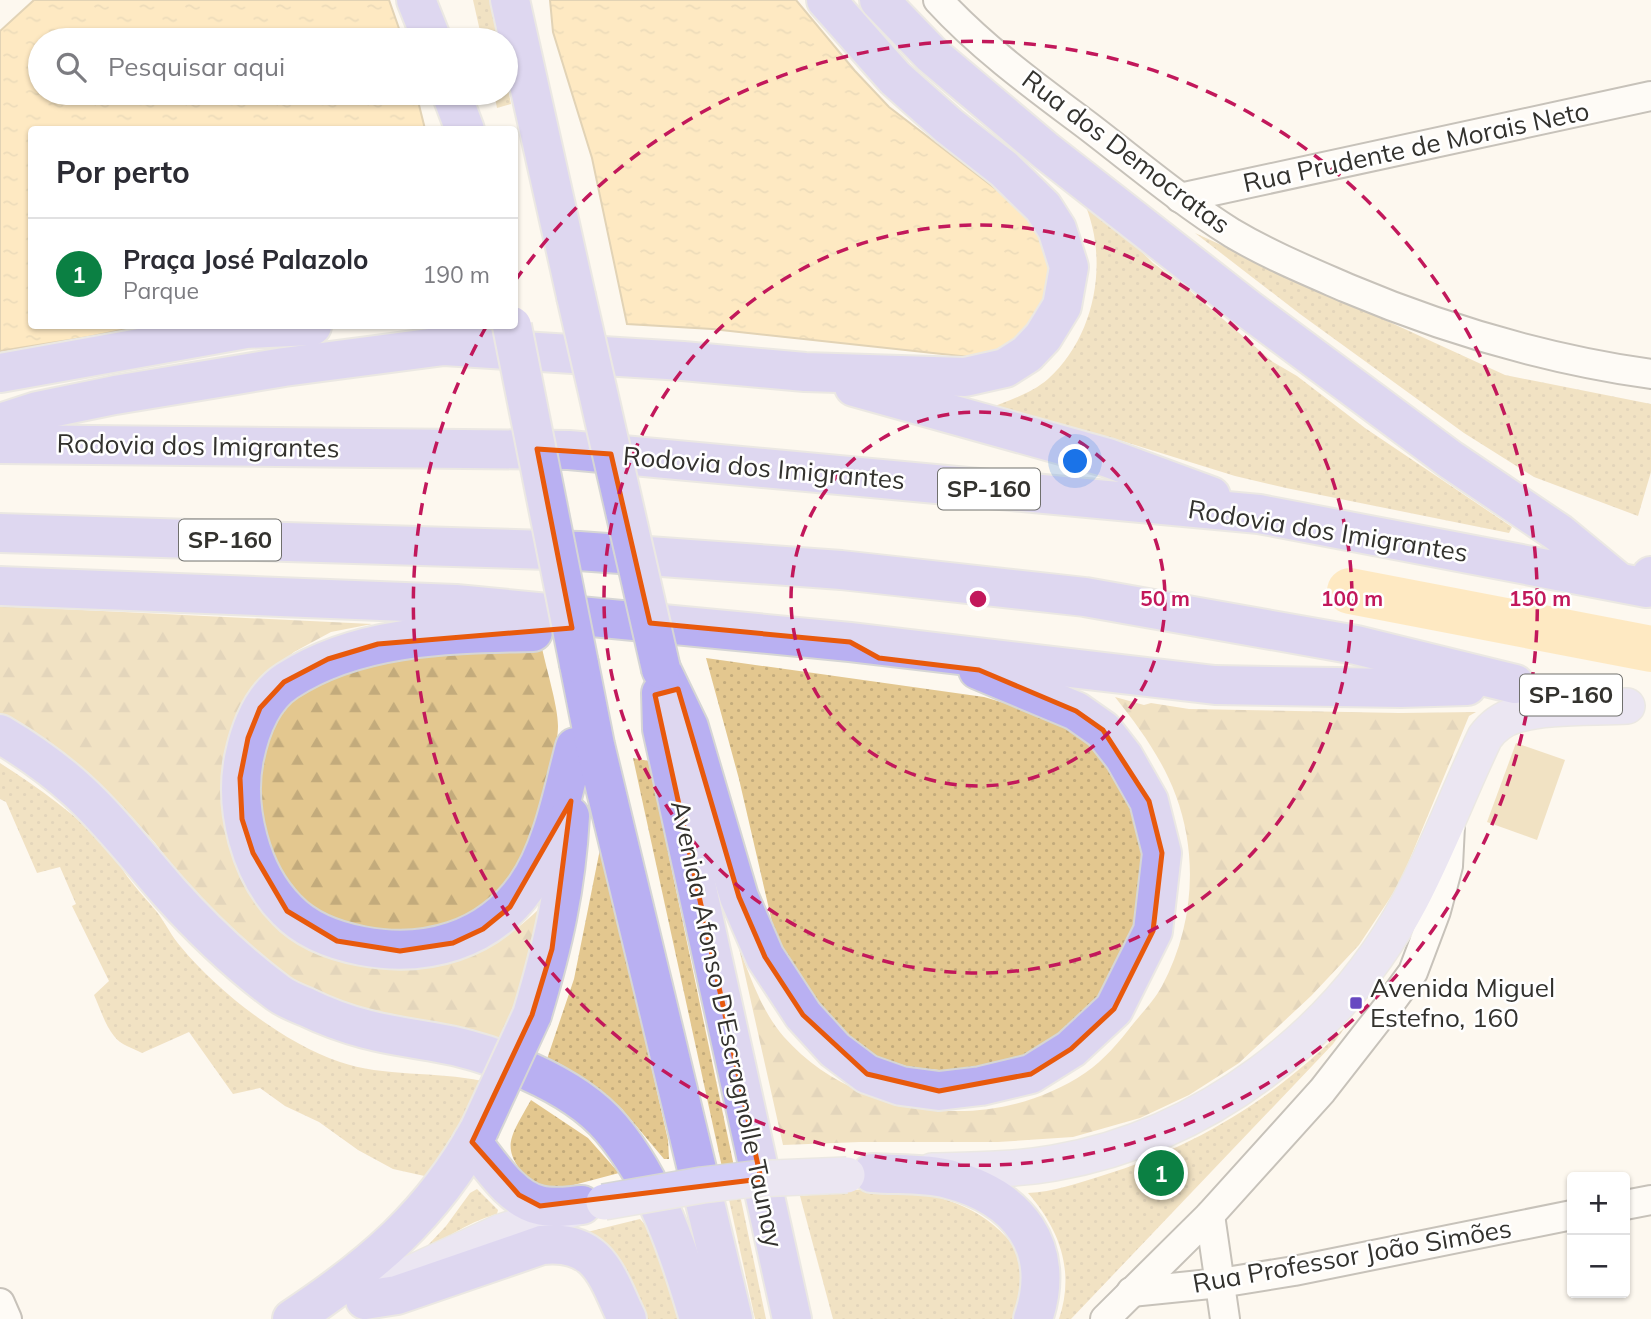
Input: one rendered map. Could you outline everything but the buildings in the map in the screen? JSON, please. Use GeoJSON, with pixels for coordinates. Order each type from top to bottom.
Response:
{"type":"FeatureCollection","features":[{"type":"Feature","properties":{"kind":"highway"},"geometry":{"type":"LineString","coordinates":[[416,0],[427,28]]}},
{"type":"Feature","properties":{"kind":"highway"},"geometry":{"type":"LineString","coordinates":[[441,0],[447,28]]}},
{"type":"Feature","properties":{"kind":"highway"},"geometry":{"type":"LineString","coordinates":[[0,423],[37,411],[128,393],[284,367],[444,346],[683,361],[805,372],[965,377],[1005,368],[1027,354],[1054,322],[1062,306],[1069,267],[1056,229],[1043,207],[1003,169],[895,78],[826,0]]}},
{"type":"Feature","properties":{"kind":"highway"},"geometry":{"type":"LineString","coordinates":[[879,0],[932,55],[1046,151],[1270,326],[1451,460],[1559,533],[1641,584]]}},
{"type":"Feature","properties":{"kind":"highway"},"geometry":{"type":"LineString","coordinates":[[514,6],[576,296],[675,728],[760,945],[803,1015],[835,1050],[867,1074],[901,1086],[939,1091],[981,1086],[1031,1074],[1071,1049],[1114,1009],[1153,931],[1162,853],[1149,802],[1117,748],[1103,730],[1076,711],[979,670],[879,658],[850,642]]}},
{"type":"Feature","properties":{"kind":"highway"},"geometry":{"type":"LineString","coordinates":[[457,105],[466,126]]}},
{"type":"Feature","properties":{"kind":"highway"},"geometry":{"type":"LineString","coordinates":[[464,105],[467,126]]}},
{"type":"Feature","properties":{"kind":"highway"},"geometry":{"type":"LineString","coordinates":[[0,373],[246,329]]}},
{"type":"Feature","properties":{"kind":"highway"},"geometry":{"type":"LineString","coordinates":[[404,329],[444,346]]}},
{"type":"Feature","properties":{"kind":"highway"},"geometry":{"type":"LineString","coordinates":[[294,1319],[365,1268],[406,1231],[451,1175],[476,1136],[532,1015],[552,949],[561,906],[582,740],[579,664],[513,329]]}},
{"type":"Feature","properties":{"kind":"highway"},"geometry":{"type":"LineString","coordinates":[[805,372],[902,402],[1108,458],[1259,514]]}},
{"type":"Feature","properties":{"kind":"highway","name":"Rodovia dos Imigrantes"},"geometry":{"type":"LineString","coordinates":[[0,444],[569,450],[1259,514],[1641,584]]}},
{"type":"Feature","properties":{"kind":"highway","name":"SP-160"},"geometry":{"type":"LineString","coordinates":[[0,533],[579,551],[842,570],[1085,597],[1356,645],[1515,684]]}},
{"type":"Feature","properties":{"kind":"highway"},"geometry":{"type":"LineString","coordinates":[[0,586],[456,604],[850,642],[1214,685],[1401,688],[1515,684]]}},
{"type":"Feature","properties":{"kind":"highway"},"geometry":{"type":"LineString","coordinates":[[582,740],[552,830],[527,885],[510,907],[483,929],[453,943],[400,951],[337,941],[296,917],[287,911],[270,888],[253,853],[242,819],[240,778],[248,738],[260,708],[284,682],[328,659],[378,644],[460,634],[557,632],[607,619]]}},
{"type":"Feature","properties":{"kind":"highway","name":"Avenida Afonso D'Escragnolle Taunay"},"geometry":{"type":"LineString","coordinates":[[675,728],[792,1319]]}},
{"type":"Feature","properties":{"kind":"highway"},"geometry":{"type":"LineString","coordinates":[[0,734],[24,748],[77,789],[121,834],[170,894],[251,973],[281,996],[351,1027],[435,1042],[499,1059],[545,1079],[581,1102],[610,1126],[635,1160],[675,1244],[699,1319]]}},
{"type":"Feature","properties":{"kind":"highway"},"geometry":{"type":"LineString","coordinates":[[582,740],[733,1319]]}},
{"type":"Feature","properties":{"kind":"highway"},"geometry":{"type":"LineString","coordinates":[[476,1136],[503,1180],[530,1202],[554,1207],[593,1203]]}},
{"type":"Feature","properties":{"kind":"highway"},"geometry":{"type":"LineString","coordinates":[[860,1174],[945,1178],[990,1195],[1013,1211],[1034,1241],[1039,1257],[1042,1277],[1040,1298],[1033,1319]]}},
{"type":"Feature","properties":{"kind":"highway"},"geometry":{"type":"LineString","coordinates":[[365,1300],[397,1294],[555,1243],[586,1252],[601,1264],[627,1319]]}},
{"type":"Feature","properties":{"kind":"highway"},"geometry":{"type":"LineString","coordinates":[[780,1266],[810,1319]]}},
{"type":"Feature","properties":{"kind":"main road","name":"SP-160"},"geometry":{"type":"LineString","coordinates":[[1515,684],[1639,708]]}},
{"type":"Feature","properties":{"kind":"main road"},"geometry":{"type":"LineString","coordinates":[[294,1319],[365,1300],[393,1281],[461,1249],[593,1203],[702,1185],[753,1180],[997,1169],[1054,1163],[1106,1151],[1177,1124],[1253,1080],[1287,1053],[1353,987],[1409,901],[1485,737],[1494,726],[1514,715],[1531,711],[1639,708]]}},
{"type":"Feature","properties":{"kind":"street","name":"Rua dos Democratas"},"geometry":{"type":"LineString","coordinates":[[938,0],[998,55],[1180,198],[1233,233],[1290,264],[1371,298],[1454,328],[1543,354],[1651,374]]}},
{"type":"Feature","properties":{"kind":"street","name":"Rua Prudente de Morais Neto"},"geometry":{"type":"LineString","coordinates":[[1180,198],[1651,96]]}},
{"type":"Feature","properties":{"kind":"street"},"geometry":{"type":"LineString","coordinates":[[1105,1319],[1210,1215],[1322,1091],[1413,972],[1436,911],[1448,866],[1451,812]]}},
{"type":"Feature","properties":{"kind":"street"},"geometry":{"type":"LineString","coordinates":[[1630,1204],[1651,1200]]}},
{"type":"Feature","properties":{"kind":"street"},"geometry":{"type":"LineString","coordinates":[[1210,1215],[1225,1319]]}},
{"type":"Feature","properties":{"kind":"street","name":"Rua Professor João Simões"},"geometry":{"type":"LineString","coordinates":[[1131,1292],[1220,1283],[1294,1271],[1567,1216]]}},
{"type":"Feature","properties":{"kind":"street"},"geometry":{"type":"LineString","coordinates":[[0,1303],[7,1319]]}},
{"type":"Feature","properties":{"kind":"highlighted area"},"geometry":{"type":"Polygon","coordinates":[[[537,449],[611,454],[650,623],[850,642],[879,658],[979,670],[1076,711],[1103,730],[1149,801],[1162,853],[1153,931],[1114,1009],[1071,1049],[1031,1074],[939,1091],[867,1074],[803,1015],[765,957],[739,897],[678,689],[655,695],[761,1179],[540,1206],[519,1195],[472,1142],[532,1015],[552,949],[571,801],[510,907],[483,929],[453,943],[400,951],[337,941],[287,911],[253,853],[242,819],[240,778],[248,738],[260,708],[284,682],[328,659],[378,644],[572,628],[537,449]]]}},
{"type":"Feature","properties":{"kind":"green space"},"geometry":{"type":"Polygon","coordinates":[[[473,0],[490,0],[496,28],[479,28],[473,0]]]}},
{"type":"Feature","properties":{"kind":"green space"},"geometry":{"type":"Polygon","coordinates":[[[1083,200],[1113,223],[1153,263],[1188,289],[1273,362],[1297,376],[1365,428],[1512,527],[1509,533],[1235,476],[1122,441],[990,408],[1042,384],[1064,361],[1078,341],[1094,295],[1096,271],[1096,246],[1083,200]]]}},
{"type":"Feature","properties":{"kind":"green space"},"geometry":{"type":"Polygon","coordinates":[[[1195,233],[1505,375],[1651,404],[1651,472],[1638,516],[1534,477],[1464,433],[1300,314],[1195,233]]]}},
{"type":"Feature","properties":{"kind":"green space"},"geometry":{"type":"Polygon","coordinates":[[[0,606],[372,624],[331,632],[294,652],[279,665],[252,700],[257,889],[437,965],[469,955],[497,942],[547,901],[538,953],[500,1044],[313,999],[203,906],[155,843],[122,806],[46,742],[0,713],[0,606]]]}},
{"type":"Feature","properties":{"kind":"green space"},"geometry":{"type":"Polygon","coordinates":[[[541,643],[556,707],[557,741],[548,781],[526,847],[511,877],[499,892],[479,910],[453,923],[384,931],[353,926],[327,915],[304,899],[286,877],[272,851],[263,822],[259,789],[263,752],[272,728],[286,707],[313,687],[344,673],[370,666],[541,643]]]}},
{"type":"Feature","properties":{"kind":"green space"},"geometry":{"type":"Polygon","coordinates":[[[706,658],[984,697],[1058,719],[1120,770],[1143,824],[1143,900],[1126,960],[1080,1027],[1038,1054],[1003,1063],[949,1071],[909,1067],[872,1055],[838,1035],[799,992],[775,935],[739,779],[706,658]]]}},
{"type":"Feature","properties":{"kind":"green space"},"geometry":{"type":"Polygon","coordinates":[[[1115,697],[1144,705],[1151,703],[1189,709],[1476,712],[1469,716],[1400,883],[1359,945],[1311,996],[1239,1063],[1189,1095],[1140,1118],[1073,1137],[998,1142],[783,1145],[739,948],[769,1017],[784,1037],[814,1065],[849,1086],[888,1101],[928,1109],[969,1111],[1010,1105],[1049,1093],[1099,1062],[1152,1001],[1172,964],[1186,917],[1190,868],[1188,844],[1176,796],[1164,770],[1115,697]]]}},
{"type":"Feature","properties":{"kind":"green space"},"geometry":{"type":"Polygon","coordinates":[[[1516,743],[1565,760],[1537,840],[1487,822],[1516,743]]]}},
{"type":"Feature","properties":{"kind":"green space"},"geometry":{"type":"Polygon","coordinates":[[[633,758],[649,761],[766,1319],[755,1319],[633,758]]]}},
{"type":"Feature","properties":{"kind":"green space"},"geometry":{"type":"Polygon","coordinates":[[[0,763],[57,803],[97,837],[196,964],[233,999],[275,1029],[319,1053],[357,1067],[482,1081],[474,1107],[429,1177],[393,1169],[358,1150],[319,1122],[285,1106],[260,1088],[233,1094],[189,1032],[142,1053],[117,1039],[108,1027],[94,995],[109,981],[72,906],[76,904],[60,867],[37,873],[6,802],[0,799],[0,763]]]}},
{"type":"Feature","properties":{"kind":"green space"},"geometry":{"type":"Polygon","coordinates":[[[601,844],[668,1140],[669,1159],[664,1159],[622,1109],[576,1074],[547,1059],[574,979],[601,844]]]}},
{"type":"Feature","properties":{"kind":"green space"},"geometry":{"type":"Polygon","coordinates":[[[1346,1026],[1333,1044],[1071,1319],[1059,1319],[1065,1284],[1062,1252],[1049,1222],[1028,1193],[1056,1189],[1101,1176],[1202,1135],[1263,1097],[1320,1052],[1346,1026]]]}},
{"type":"Feature","properties":{"kind":"green space"},"geometry":{"type":"Polygon","coordinates":[[[531,1100],[588,1138],[619,1173],[551,1191],[536,1189],[517,1164],[511,1146],[516,1127],[531,1100]]]}},
{"type":"Feature","properties":{"kind":"green space"},"geometry":{"type":"Polygon","coordinates":[[[894,1188],[954,1202],[987,1220],[1002,1232],[1027,1266],[1016,1319],[833,1319],[800,1196],[894,1188]]]}},
{"type":"Feature","properties":{"kind":"green space"},"geometry":{"type":"Polygon","coordinates":[[[477,1189],[498,1210],[497,1214],[444,1239],[414,1260],[446,1226],[470,1193],[477,1189]]]}},
{"type":"Feature","properties":{"kind":"green space"},"geometry":{"type":"Polygon","coordinates":[[[640,1219],[661,1253],[680,1319],[633,1319],[575,1235],[640,1219]]]}},
{"type":"Feature","properties":{"kind":"water"},"geometry":{"type":"Polygon","coordinates":[[[34,0],[389,0],[399,28],[28,28],[28,105],[419,105],[424,126],[28,126],[28,329],[127,329],[0,351],[0,31],[34,0]]]}},
{"type":"Feature","properties":{"kind":"water"},"geometry":{"type":"Polygon","coordinates":[[[550,0],[796,0],[889,107],[1031,216],[1048,249],[1050,276],[1043,301],[1034,318],[1009,346],[979,358],[712,329],[627,324],[592,158],[553,32],[550,0]]]}},
{"type":"Feature","properties":{"kind":"waterway"},"geometry":{"type":"LineString","coordinates":[[1350,591],[1651,649]]}},
{"type":"Feature","properties":{"kind":"place","name":"Avenida Miguel Estefno, 160"},"geometry":{"type":"Point","coordinates":[1356,1003]}},
{"type":"Feature","properties":{"kind":"place","name":"Praça José Palazolo"},"geometry":{"type":"Point","coordinates":[1161,1173]}}]}
